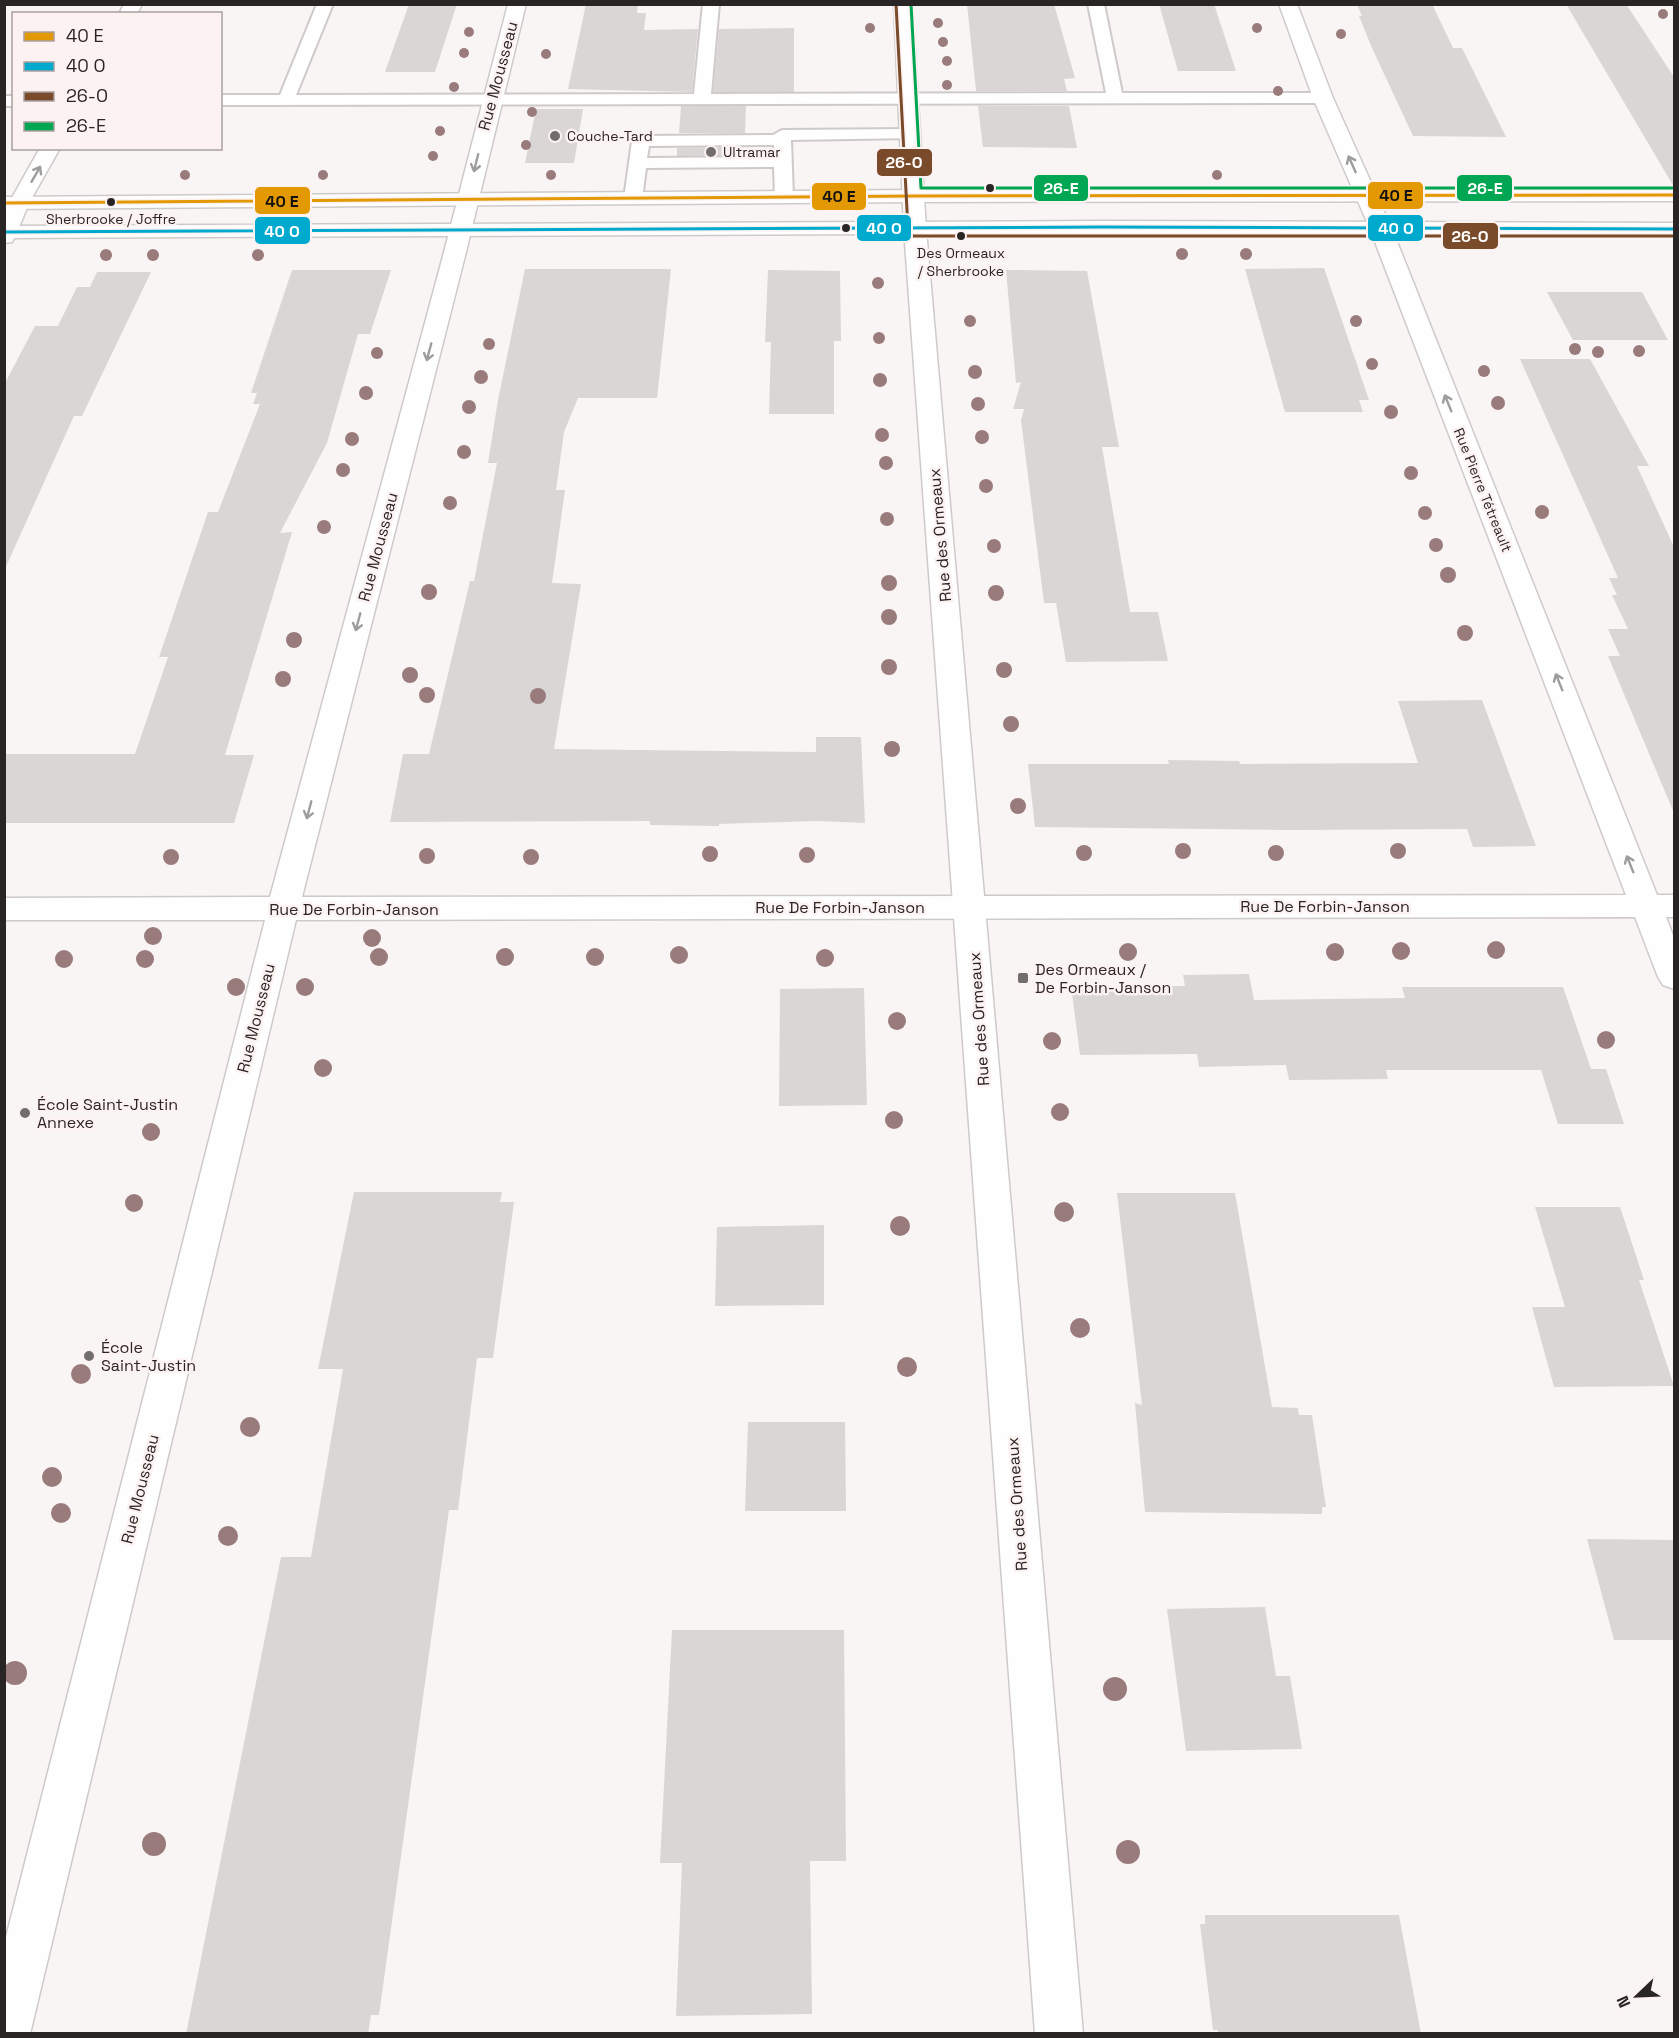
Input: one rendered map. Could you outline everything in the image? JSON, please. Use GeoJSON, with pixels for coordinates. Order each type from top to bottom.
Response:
{"type":"FeatureCollection","features":[{"type":"Feature","properties":{"kind":"street","name":"Rue Mousseau"},"geometry":{"type":"LineString","coordinates":[[6,2034],[283,909],[517,4]]}},
{"type":"Feature","properties":{"kind":"street","name":"Rue des Ormeaux"},"geometry":{"type":"LineString","coordinates":[[903,4],[914,213],[1059,2034]]}},
{"type":"Feature","properties":{"kind":"street","name":"Rue Pierre Tétreault"},"geometry":{"type":"LineString","coordinates":[[1288,4],[1323,98],[1380,229],[1661,906],[1674,977]]}},
{"type":"Feature","properties":{"kind":"street"},"geometry":{"type":"LineString","coordinates":[[49,150],[12,203],[5,234],[464,214],[633,199],[784,197],[914,213],[1365,194],[1674,195]]}},
{"type":"Feature","properties":{"kind":"street"},"geometry":{"type":"LineString","coordinates":[[12,203],[464,214],[914,213],[1380,229],[1674,229]]}},
{"type":"Feature","properties":{"kind":"street","name":"Rue De Forbin-Janson"},"geometry":{"type":"LineString","coordinates":[[4,909],[1661,906]]}},
{"type":"Feature","properties":{"kind":"lane"},"geometry":{"type":"LineString","coordinates":[[286,100],[325,4]]}},
{"type":"Feature","properties":{"kind":"lane"},"geometry":{"type":"LineString","coordinates":[[702,99],[711,4]]}},
{"type":"Feature","properties":{"kind":"lane"},"geometry":{"type":"LineString","coordinates":[[1096,4],[1115,99]]}},
{"type":"Feature","properties":{"kind":"lane"},"geometry":{"type":"LineString","coordinates":[[222,100],[1323,98]]}},
{"type":"Feature","properties":{"kind":"lane"},"geometry":{"type":"LineString","coordinates":[[784,197],[782,135],[910,134]]}},
{"type":"Feature","properties":{"kind":"lane"},"geometry":{"type":"LineString","coordinates":[[633,199],[641,141],[782,141]]}},
{"type":"Feature","properties":{"kind":"lane"},"geometry":{"type":"LineString","coordinates":[[638,163],[783,162]]}},
{"type":"Feature","properties":{"kind":"building"},"geometry":{"type":"Polygon","coordinates":[[[409,4],[457,4],[435,72],[385,72],[409,4]]]}},
{"type":"Feature","properties":{"kind":"building"},"geometry":{"type":"Polygon","coordinates":[[[586,4],[638,4],[637,13],[646,13],[644,30],[698,29],[692,92],[568,89],[586,4]]]}},
{"type":"Feature","properties":{"kind":"building"},"geometry":{"type":"Polygon","coordinates":[[[967,4],[1054,4],[1075,78],[1064,79],[1067,91],[976,91],[967,4]]]}},
{"type":"Feature","properties":{"kind":"building"},"geometry":{"type":"Polygon","coordinates":[[[1159,4],[1214,4],[1236,71],[1178,71],[1159,4]]]}},
{"type":"Feature","properties":{"kind":"building"},"geometry":{"type":"Polygon","coordinates":[[[1357,4],[1432,4],[1453,48],[1462,48],[1506,137],[1413,136],[1372,48],[1359,16],[1362,16],[1357,4]]]}},
{"type":"Feature","properties":{"kind":"building"},"geometry":{"type":"Polygon","coordinates":[[[1566,4],[1626,4],[1674,77],[1674,187],[1566,4]]]}},
{"type":"Feature","properties":{"kind":"building"},"geometry":{"type":"Polygon","coordinates":[[[794,28],[794,92],[713,92],[719,29],[794,28]]]}},
{"type":"Feature","properties":{"kind":"building"},"geometry":{"type":"Polygon","coordinates":[[[681,106],[746,106],[745,133],[679,133],[681,106]]]}},
{"type":"Feature","properties":{"kind":"building"},"geometry":{"type":"Polygon","coordinates":[[[978,106],[1069,106],[1077,148],[983,147],[978,106]]]}},
{"type":"Feature","properties":{"kind":"building","name":"Couche-Tard"},"geometry":{"type":"Polygon","coordinates":[[[536,109],[583,109],[574,163],[525,163],[536,109]]]}},
{"type":"Feature","properties":{"kind":"building"},"geometry":{"type":"Polygon","coordinates":[[[744,147],[744,155],[677,156],[677,148],[744,147]]]}},
{"type":"Feature","properties":{"kind":"building"},"geometry":{"type":"Polygon","coordinates":[[[1324,268],[1369,400],[1359,400],[1363,412],[1285,412],[1245,269],[1324,268]]]}},
{"type":"Feature","properties":{"kind":"building"},"geometry":{"type":"Polygon","coordinates":[[[525,269],[671,269],[657,398],[578,398],[564,432],[556,490],[565,490],[552,583],[581,584],[554,749],[816,752],[816,737],[861,737],[865,823],[817,821],[719,824],[719,826],[650,825],[650,821],[390,822],[403,754],[429,754],[470,581],[474,581],[497,463],[488,463],[498,400],[525,269]]]}},
{"type":"Feature","properties":{"kind":"building"},"geometry":{"type":"Polygon","coordinates":[[[292,270],[391,270],[370,334],[358,334],[327,443],[280,533],[292,532],[225,755],[254,755],[234,823],[4,823],[4,754],[135,754],[168,657],[159,657],[208,512],[218,512],[260,404],[253,404],[257,393],[251,393],[292,270]]]}},
{"type":"Feature","properties":{"kind":"building"},"geometry":{"type":"Polygon","coordinates":[[[768,270],[840,271],[841,341],[834,341],[834,414],[769,414],[771,342],[765,342],[768,270]]]}},
{"type":"Feature","properties":{"kind":"building"},"geometry":{"type":"Polygon","coordinates":[[[1006,270],[1087,271],[1119,447],[1102,447],[1130,612],[1158,612],[1168,661],[1066,662],[1056,603],[1044,603],[1021,420],[1024,409],[1013,409],[1021,382],[1016,383],[1006,270]]]}},
{"type":"Feature","properties":{"kind":"building"},"geometry":{"type":"Polygon","coordinates":[[[97,272],[151,272],[82,416],[74,416],[4,571],[4,385],[35,326],[58,326],[77,287],[90,287],[97,272]]]}},
{"type":"Feature","properties":{"kind":"building"},"geometry":{"type":"Polygon","coordinates":[[[1547,292],[1642,292],[1668,340],[1573,340],[1547,292]]]}},
{"type":"Feature","properties":{"kind":"building"},"geometry":{"type":"Polygon","coordinates":[[[1520,359],[1590,359],[1649,466],[1637,466],[1674,547],[1674,813],[1608,656],[1620,656],[1608,629],[1628,629],[1612,595],[1617,595],[1609,578],[1618,578],[1520,359]]]}},
{"type":"Feature","properties":{"kind":"building"},"geometry":{"type":"Polygon","coordinates":[[[1482,700],[1536,846],[1473,847],[1467,829],[1291,830],[1035,827],[1028,764],[1169,764],[1168,760],[1239,761],[1240,764],[1418,763],[1398,701],[1482,700]]]}},
{"type":"Feature","properties":{"kind":"building"},"geometry":{"type":"Polygon","coordinates":[[[1249,974],[1254,1000],[1405,998],[1402,987],[1563,987],[1591,1069],[1606,1069],[1624,1124],[1558,1124],[1541,1070],[1386,1070],[1388,1079],[1289,1080],[1286,1065],[1199,1067],[1197,1054],[1080,1055],[1071,986],[1185,986],[1183,975],[1249,974]]]}},
{"type":"Feature","properties":{"kind":"building"},"geometry":{"type":"Polygon","coordinates":[[[864,988],[867,1105],[779,1106],[780,989],[864,988]]]}},
{"type":"Feature","properties":{"kind":"building"},"geometry":{"type":"Polygon","coordinates":[[[354,1192],[502,1192],[500,1202],[514,1202],[493,1358],[477,1358],[458,1510],[449,1510],[379,2015],[371,2015],[368,2034],[186,2034],[281,1557],[311,1557],[343,1369],[318,1369],[354,1192]]]}},
{"type":"Feature","properties":{"kind":"building"},"geometry":{"type":"Polygon","coordinates":[[[1117,1193],[1235,1193],[1272,1407],[1298,1408],[1299,1415],[1312,1415],[1326,1507],[1322,1507],[1322,1514],[1145,1512],[1135,1403],[1142,1405],[1117,1193]]]}},
{"type":"Feature","properties":{"kind":"building"},"geometry":{"type":"Polygon","coordinates":[[[1535,1207],[1620,1207],[1644,1280],[1639,1280],[1674,1386],[1554,1387],[1532,1307],[1565,1307],[1535,1207]]]}},
{"type":"Feature","properties":{"kind":"building"},"geometry":{"type":"Polygon","coordinates":[[[824,1225],[824,1305],[715,1306],[717,1227],[824,1225]]]}},
{"type":"Feature","properties":{"kind":"building"},"geometry":{"type":"Polygon","coordinates":[[[748,1422],[845,1422],[846,1511],[745,1511],[748,1422]]]}},
{"type":"Feature","properties":{"kind":"building"},"geometry":{"type":"Polygon","coordinates":[[[1587,1539],[1674,1540],[1674,1640],[1614,1640],[1587,1539]]]}},
{"type":"Feature","properties":{"kind":"building"},"geometry":{"type":"Polygon","coordinates":[[[1265,1607],[1276,1676],[1290,1676],[1302,1749],[1186,1751],[1167,1609],[1265,1607]]]}},
{"type":"Feature","properties":{"kind":"building"},"geometry":{"type":"Polygon","coordinates":[[[672,1630],[844,1630],[846,1861],[810,1861],[812,2014],[676,2016],[682,1863],[660,1863],[672,1630]]]}},
{"type":"Feature","properties":{"kind":"building"},"geometry":{"type":"Polygon","coordinates":[[[1205,1915],[1399,1915],[1421,2034],[1218,2034],[1218,2030],[1213,2030],[1200,1924],[1205,1924],[1205,1915]]]}},
{"type":"Feature","properties":{"kind":"transit line","name":"26-O"},"geometry":{"type":"LineString","coordinates":[[896,4],[908,229],[913,236],[1674,236]]}},
{"type":"Feature","properties":{"kind":"transit line","name":"26-E"},"geometry":{"type":"LineString","coordinates":[[911,4],[921,188],[1674,188]]}},
{"type":"Feature","properties":{"kind":"transit line"},"geometry":{"type":"LineString","coordinates":[[4,203],[914,196],[1674,195]]}},
{"type":"Feature","properties":{"kind":"transit line"},"geometry":{"type":"LineString","coordinates":[[4,232],[1102,227],[1674,229]]}},
{"type":"Feature","properties":{"kind":"place","name":"Couche-Tard"},"geometry":{"type":"Point","coordinates":[555,136]}},
{"type":"Feature","properties":{"kind":"place","name":"Ultramar"},"geometry":{"type":"Point","coordinates":[711,152]}},
{"type":"Feature","properties":{"kind":"place","name":"Sherbrooke / Joffre"},"geometry":{"type":"Point","coordinates":[111,202]}},
{"type":"Feature","properties":{"kind":"place","name":"Des Ormeaux / Sherbrooke"},"geometry":{"type":"Point","coordinates":[961,236]}},
{"type":"Feature","properties":{"kind":"place","name":"Des Ormeaux / De Forbin-Janson"},"geometry":{"type":"Point","coordinates":[1023,978]}},
{"type":"Feature","properties":{"kind":"place","name":"École Saint-Justin Annexe"},"geometry":{"type":"Point","coordinates":[25,1113]}},
{"type":"Feature","properties":{"kind":"place","name":"École Saint-Justin"},"geometry":{"type":"Point","coordinates":[89,1356]}}]}
